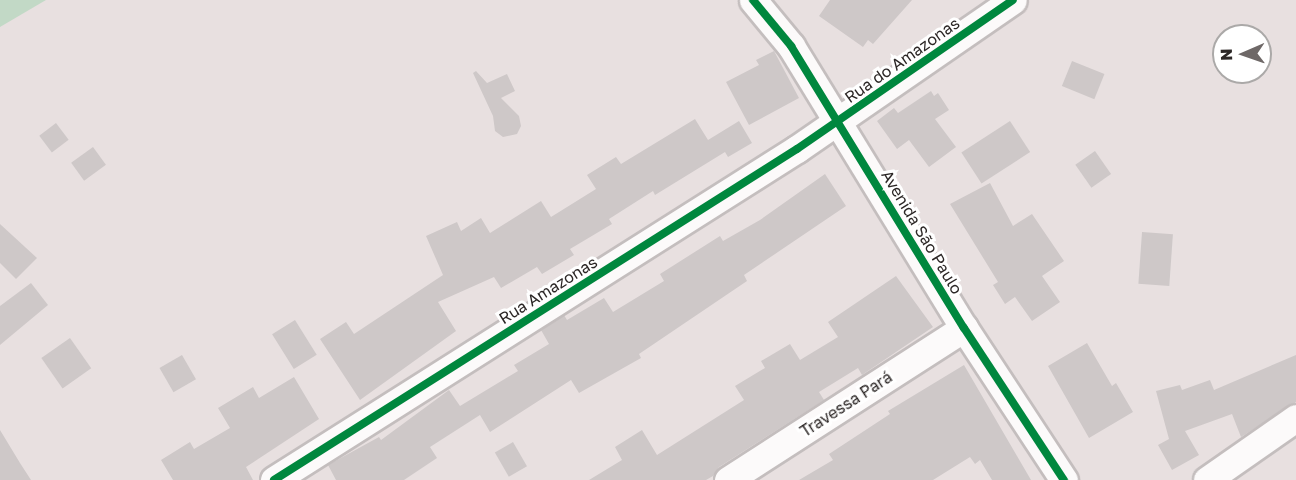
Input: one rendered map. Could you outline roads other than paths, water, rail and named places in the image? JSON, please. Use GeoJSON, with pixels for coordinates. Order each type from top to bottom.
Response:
{"type":"FeatureCollection","features":[{"type":"Feature","properties":{"kind":"street","name":"Avenida São Paulo"},"geometry":{"type":"LineString","coordinates":[[753,0],[791,46],[964,328],[1064,480]]}},
{"type":"Feature","properties":{"kind":"street","name":"Rua do Amazonas"},"geometry":{"type":"LineString","coordinates":[[836,122],[1012,0]]}},
{"type":"Feature","properties":{"kind":"street","name":"Rua Amazonas"},"geometry":{"type":"LineString","coordinates":[[274,480],[836,122]]}},
{"type":"Feature","properties":{"kind":"street","name":"Travessa Pará"},"geometry":{"type":"LineString","coordinates":[[728,480],[964,328]]}},
{"type":"Feature","properties":{"kind":"street"},"geometry":{"type":"LineString","coordinates":[[1207,480],[1296,418]]}}]}
